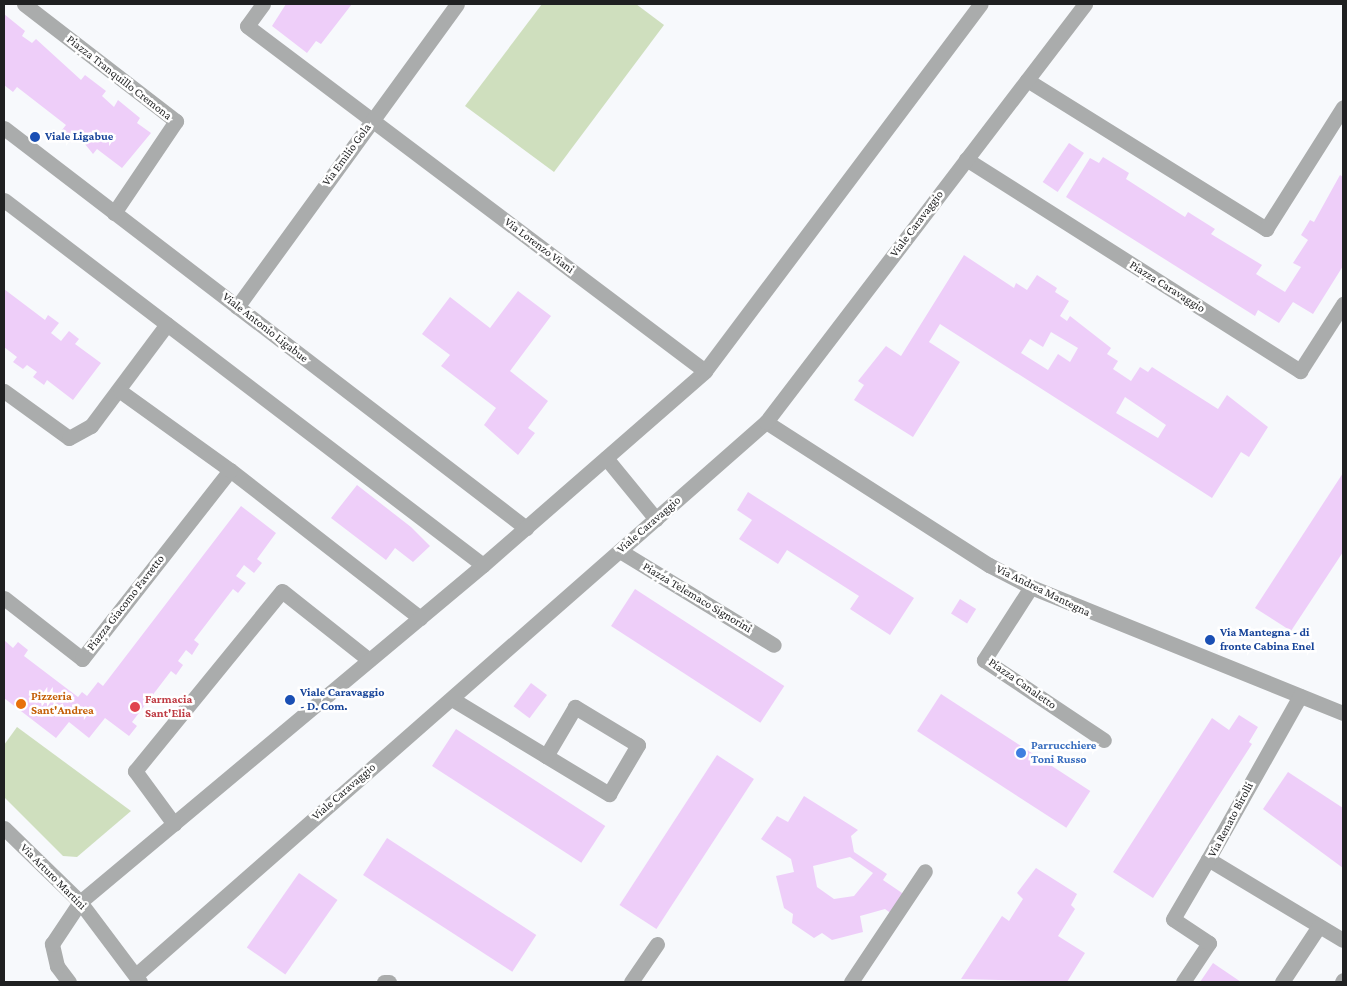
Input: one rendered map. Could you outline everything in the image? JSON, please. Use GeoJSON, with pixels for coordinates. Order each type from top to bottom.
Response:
{"type":"FeatureCollection","features":[{"type":"Feature","properties":{"kind":"street","name":"Piazza Tranquillo Cremona"},"geometry":{"type":"LineString","coordinates":[[24,4],[176,122],[114,213]]}},
{"type":"Feature","properties":{"kind":"street"},"geometry":{"type":"LineString","coordinates":[[263,4],[247,26],[372,121]]}},
{"type":"Feature","properties":{"kind":"street","name":"Via Emilio Gola"},"geometry":{"type":"LineString","coordinates":[[238,307],[457,4]]}},
{"type":"Feature","properties":{"kind":"street"},"geometry":{"type":"LineString","coordinates":[[69,982],[57,966],[52,944],[80,902],[483,565],[706,371],[980,4]]}},
{"type":"Feature","properties":{"kind":"street","name":"Viale Caravaggio"},"geometry":{"type":"LineString","coordinates":[[138,978],[766,422],[1085,4]]}},
{"type":"Feature","properties":{"kind":"street"},"geometry":{"type":"LineString","coordinates":[[1027,80],[1266,229],[1342,112]]}},
{"type":"Feature","properties":{"kind":"street","name":"Via Lorenzo Viani"},"geometry":{"type":"LineString","coordinates":[[372,121],[706,371]]}},
{"type":"Feature","properties":{"kind":"street","name":"Viale Antonio Ligabue"},"geometry":{"type":"LineString","coordinates":[[4,128],[526,528]]}},
{"type":"Feature","properties":{"kind":"street","name":"Piazza Caravaggio"},"geometry":{"type":"LineString","coordinates":[[966,159],[1300,371],[1343,304]]}},
{"type":"Feature","properties":{"kind":"street"},"geometry":{"type":"LineString","coordinates":[[4,200],[483,565]]}},
{"type":"Feature","properties":{"kind":"street"},"geometry":{"type":"LineString","coordinates":[[4,391],[69,438],[91,426],[120,391],[167,324]]}},
{"type":"Feature","properties":{"kind":"street"},"geometry":{"type":"LineString","coordinates":[[120,391],[230,470],[420,618]]}},
{"type":"Feature","properties":{"kind":"street","name":"Via Andrea Mantegna"},"geometry":{"type":"LineString","coordinates":[[766,422],[989,565],[1031,587],[1343,713]]}},
{"type":"Feature","properties":{"kind":"street"},"geometry":{"type":"LineString","coordinates":[[606,458],[656,519]]}},
{"type":"Feature","properties":{"kind":"street","name":"Piazza Giacomo Favretto"},"geometry":{"type":"LineString","coordinates":[[4,598],[82,659],[230,470]]}},
{"type":"Feature","properties":{"kind":"street","name":"Piazza Telemaco Signorini"},"geometry":{"type":"LineString","coordinates":[[620,551],[774,644]]}},
{"type":"Feature","properties":{"kind":"street","name":"Piazza Canaletto"},"geometry":{"type":"LineString","coordinates":[[1031,587],[984,660],[1104,740]]}},
{"type":"Feature","properties":{"kind":"street"},"geometry":{"type":"LineString","coordinates":[[174,824],[136,771],[282,591],[369,660]]}},
{"type":"Feature","properties":{"kind":"street","name":"Via Renato Birolli"},"geometry":{"type":"LineString","coordinates":[[1300,696],[1208,859],[1343,940]]}},
{"type":"Feature","properties":{"kind":"street"},"geometry":{"type":"LineString","coordinates":[[452,698],[546,756],[609,794],[638,745],[575,706],[546,756]]}},
{"type":"Feature","properties":{"kind":"street","name":"Via Arturo Martini"},"geometry":{"type":"LineString","coordinates":[[4,828],[80,902],[138,978]]}},
{"type":"Feature","properties":{"kind":"street"},"geometry":{"type":"LineString","coordinates":[[1183,982],[1209,943],[1173,919],[1208,859]]}},
{"type":"Feature","properties":{"kind":"street"},"geometry":{"type":"LineString","coordinates":[[851,982],[925,871]]}},
{"type":"Feature","properties":{"kind":"street"},"geometry":{"type":"LineString","coordinates":[[1282,982],[1319,926]]}},
{"type":"Feature","properties":{"kind":"street"},"geometry":{"type":"LineString","coordinates":[[631,982],[657,944]]}},
{"type":"Feature","properties":{"kind":"street"},"geometry":{"type":"LineString","coordinates":[[384,982],[389,982]]}},
{"type":"Feature","properties":{"kind":"green space"},"geometry":{"type":"Polygon","coordinates":[[[542,4],[636,4],[664,25],[554,172],[465,106],[542,4]]]}},
{"type":"Feature","properties":{"kind":"green space"},"geometry":{"type":"Polygon","coordinates":[[[17,727],[131,811],[77,857],[63,856],[4,797],[4,745],[17,727]]]}},
{"type":"Feature","properties":{"kind":"building"},"geometry":{"type":"Polygon","coordinates":[[[286,4],[352,4],[321,44],[316,41],[307,53],[272,26],[286,4]]]}},
{"type":"Feature","properties":{"kind":"building"},"geometry":{"type":"Polygon","coordinates":[[[4,14],[25,31],[22,36],[32,43],[36,39],[81,80],[85,75],[106,91],[102,96],[114,107],[118,100],[140,118],[137,123],[151,133],[122,168],[97,149],[93,154],[76,133],[72,138],[62,130],[66,125],[17,87],[13,92],[4,85],[4,14]]]}},
{"type":"Feature","properties":{"kind":"building"},"geometry":{"type":"Polygon","coordinates":[[[1069,143],[1084,153],[1058,192],[1043,182],[1069,143]]]}},
{"type":"Feature","properties":{"kind":"building"},"geometry":{"type":"Polygon","coordinates":[[[1103,157],[1129,173],[1126,179],[1185,217],[1188,212],[1215,229],[1211,234],[1262,265],[1256,274],[1285,292],[1301,267],[1293,263],[1308,240],[1301,235],[1310,220],[1314,222],[1340,175],[1343,177],[1343,266],[1313,314],[1293,302],[1279,323],[1258,310],[1255,316],[1066,197],[1090,158],[1099,163],[1103,157]]]}},
{"type":"Feature","properties":{"kind":"building"},"geometry":{"type":"Polygon","coordinates":[[[964,255],[1014,288],[1016,283],[1027,290],[1037,275],[1057,288],[1055,292],[1069,301],[1060,316],[1067,321],[1070,316],[1111,348],[1107,354],[1118,361],[1113,369],[1131,381],[1140,367],[1148,372],[1152,367],[1218,409],[1227,395],[1268,427],[1249,457],[1241,452],[1212,498],[940,324],[929,342],[960,362],[913,437],[854,400],[864,385],[858,381],[886,346],[901,356],[964,255]],[[1051,332],[1043,347],[1030,339],[1021,353],[1048,370],[1058,354],[1070,362],[1078,348],[1051,332]],[[1125,397],[1116,413],[1158,438],[1166,425],[1125,397]]]}},
{"type":"Feature","properties":{"kind":"building"},"geometry":{"type":"Polygon","coordinates":[[[4,289],[45,320],[48,315],[59,323],[51,333],[61,341],[69,331],[79,339],[75,344],[101,363],[73,400],[47,380],[44,385],[33,377],[37,372],[27,365],[23,369],[13,362],[17,357],[4,347],[4,289]]]}},
{"type":"Feature","properties":{"kind":"building"},"geometry":{"type":"Polygon","coordinates":[[[518,291],[551,316],[510,371],[548,401],[528,428],[535,433],[518,455],[484,425],[496,408],[441,366],[450,355],[422,334],[450,297],[490,328],[518,291]]]}},
{"type":"Feature","properties":{"kind":"building"},"geometry":{"type":"Polygon","coordinates":[[[1343,473],[1343,552],[1291,631],[1255,608],[1343,473]]]}},
{"type":"Feature","properties":{"kind":"building"},"geometry":{"type":"Polygon","coordinates":[[[357,485],[411,527],[430,546],[413,562],[395,548],[386,560],[331,518],[357,485]]]}},
{"type":"Feature","properties":{"kind":"building"},"geometry":{"type":"Polygon","coordinates":[[[748,492],[914,598],[890,635],[850,609],[859,596],[787,550],[778,564],[739,539],[752,520],[737,510],[748,492]]]}},
{"type":"Feature","properties":{"kind":"building"},"geometry":{"type":"Polygon","coordinates":[[[241,506],[276,533],[257,559],[262,563],[254,573],[244,565],[236,576],[246,583],[238,593],[233,589],[194,640],[199,644],[192,655],[186,650],[178,661],[183,665],[176,675],[171,671],[132,722],[137,726],[129,736],[105,718],[89,738],[69,722],[56,738],[4,698],[4,640],[13,648],[18,642],[28,650],[24,656],[78,697],[82,692],[87,696],[98,682],[103,686],[241,506]]]}},
{"type":"Feature","properties":{"kind":"building"},"geometry":{"type":"Polygon","coordinates":[[[635,589],[784,686],[760,723],[611,626],[635,589]]]}},
{"type":"Feature","properties":{"kind":"building"},"geometry":{"type":"Polygon","coordinates":[[[960,599],[976,609],[967,623],[951,613],[960,599]]]}},
{"type":"Feature","properties":{"kind":"building"},"geometry":{"type":"Polygon","coordinates":[[[531,683],[547,695],[530,718],[514,706],[531,683]]]}},
{"type":"Feature","properties":{"kind":"building"},"geometry":{"type":"Polygon","coordinates":[[[941,694],[1090,791],[1066,828],[917,731],[941,694]]]}},
{"type":"Feature","properties":{"kind":"building"},"geometry":{"type":"Polygon","coordinates":[[[1239,715],[1258,727],[1249,742],[1252,744],[1153,898],[1113,872],[1212,718],[1229,730],[1239,715]]]}},
{"type":"Feature","properties":{"kind":"building"},"geometry":{"type":"Polygon","coordinates":[[[456,729],[605,826],[581,863],[432,766],[456,729]]]}},
{"type":"Feature","properties":{"kind":"building"},"geometry":{"type":"Polygon","coordinates":[[[717,755],[754,779],[656,929],[620,905],[717,755]]]}},
{"type":"Feature","properties":{"kind":"building"},"geometry":{"type":"Polygon","coordinates":[[[1288,772],[1343,808],[1343,868],[1263,809],[1288,772]]]}},
{"type":"Feature","properties":{"kind":"building"},"geometry":{"type":"Polygon","coordinates":[[[804,796],[858,830],[851,836],[854,852],[887,874],[883,880],[905,895],[892,914],[885,909],[860,916],[863,932],[832,940],[822,933],[814,938],[792,923],[793,914],[784,908],[776,876],[794,872],[791,859],[761,839],[777,816],[788,822],[804,796]],[[850,857],[813,866],[817,887],[834,899],[854,896],[873,873],[850,857]]]}},
{"type":"Feature","properties":{"kind":"building"},"geometry":{"type":"Polygon","coordinates":[[[387,838],[536,935],[512,972],[363,875],[387,838]]]}},
{"type":"Feature","properties":{"kind":"building"},"geometry":{"type":"Polygon","coordinates":[[[1036,868],[1077,894],[1071,905],[1075,909],[1058,936],[1085,953],[1067,982],[961,979],[1002,916],[1009,921],[1023,899],[1017,893],[1036,868]]]}},
{"type":"Feature","properties":{"kind":"building"},"geometry":{"type":"Polygon","coordinates":[[[299,873],[338,900],[285,975],[247,948],[299,873]]]}},
{"type":"Feature","properties":{"kind":"building"},"geometry":{"type":"Polygon","coordinates":[[[1213,963],[1241,982],[1200,982],[1213,963]]]}},
{"type":"Feature","properties":{"kind":"place","name":"Viale Ligabue"},"geometry":{"type":"Point","coordinates":[35,137]}},
{"type":"Feature","properties":{"kind":"place","name":"Via Mantegna - di fronte Cabina Enel"},"geometry":{"type":"Point","coordinates":[1210,640]}},
{"type":"Feature","properties":{"kind":"place","name":"Viale Caravaggio - D. Com."},"geometry":{"type":"Point","coordinates":[290,700]}},
{"type":"Feature","properties":{"kind":"place","name":"Pizzeria Sant'Andrea"},"geometry":{"type":"Point","coordinates":[21,704]}},
{"type":"Feature","properties":{"kind":"place","name":"Farmacia Sant'Elia"},"geometry":{"type":"Point","coordinates":[135,707]}},
{"type":"Feature","properties":{"kind":"place","name":"Parrucchiere Toni Russo"},"geometry":{"type":"Point","coordinates":[1021,753]}}]}
